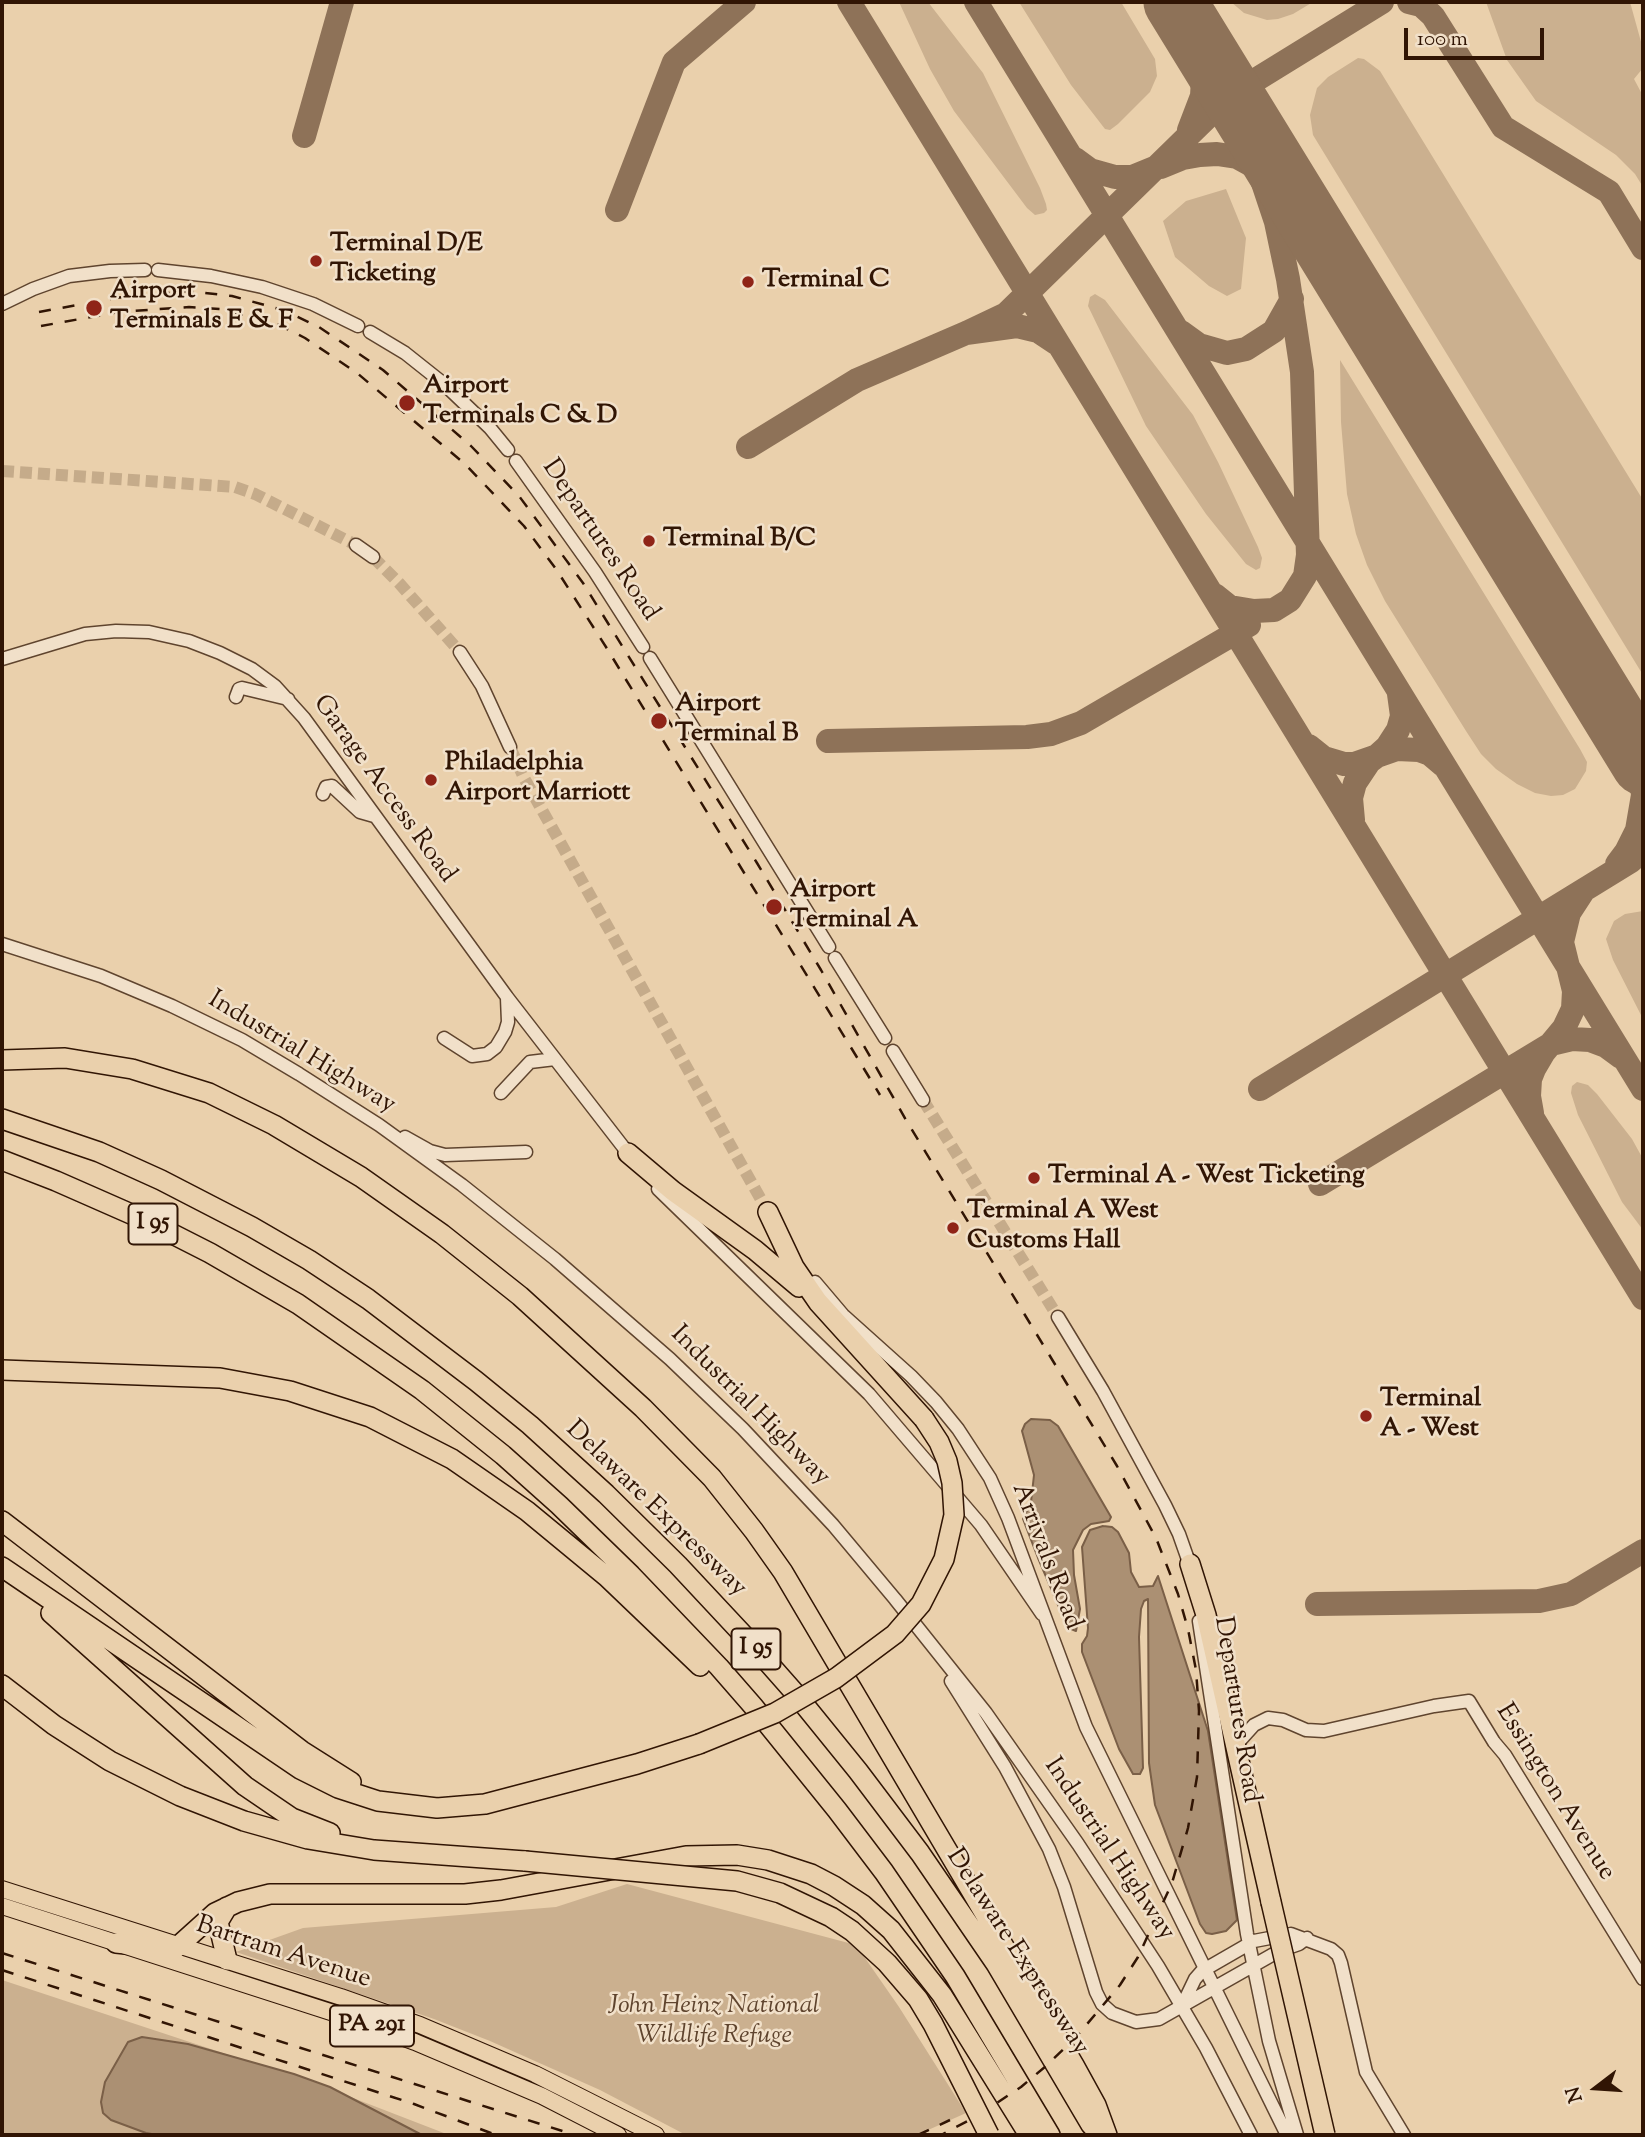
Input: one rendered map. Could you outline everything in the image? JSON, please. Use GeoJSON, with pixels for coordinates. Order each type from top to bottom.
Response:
{"type":"FeatureCollection","features":[{"type":"Feature","properties":{"kind":"highway"},"geometry":{"type":"LineString","coordinates":[[2,1060],[65,1059],[132,1069],[209,1093],[274,1125],[361,1177],[442,1234],[520,1296],[643,1408],[717,1485],[783,1572],[1089,2092],[1107,2135]]}},
{"type":"Feature","properties":{"kind":"highway"},"geometry":{"type":"LineString","coordinates":[[2,1106],[38,1119],[99,1152]]}},
{"type":"Feature","properties":{"kind":"highway","name":"Delaware Expressway"},"geometry":{"type":"LineString","coordinates":[[2,1119],[99,1152],[161,1180],[309,1260],[368,1299],[504,1403],[631,1517],[772,1666],[816,1717],[886,1807],[996,1964],[1097,2135]]}},
{"type":"Feature","properties":{"kind":"highway"},"geometry":{"type":"LineString","coordinates":[[2,1567],[280,1756],[338,1788],[388,1803],[437,1808],[485,1804],[654,1759],[775,1713],[836,1678],[882,1645],[904,1624],[920,1604],[944,1559],[954,1516],[952,1483],[947,1461],[924,1419],[825,1311],[771,1262],[678,1196],[628,1153]]}},
{"type":"Feature","properties":{"kind":"highway","name":"I 95"},"geometry":{"type":"LineString","coordinates":[[2,1160],[86,1194],[210,1253],[298,1304],[432,1398],[522,1471],[631,1575],[754,1706],[822,1790],[941,1954],[1050,2135]]}},
{"type":"Feature","properties":{"kind":"highway"},"geometry":{"type":"LineString","coordinates":[[768,1212],[794,1267],[825,1311]]}},
{"type":"Feature","properties":{"kind":"highway"},"geometry":{"type":"LineString","coordinates":[[2,1370],[202,1376],[256,1383],[355,1412],[419,1440],[466,1467],[509,1497],[607,1577],[668,1634],[822,1790]]}},
{"type":"Feature","properties":{"kind":"highway"},"geometry":{"type":"LineString","coordinates":[[2,1521],[312,1758],[353,1783],[396,1797],[440,1802],[472,1800],[556,1785]]}},
{"type":"Feature","properties":{"kind":"highway"},"geometry":{"type":"LineString","coordinates":[[1190,1564],[1206,1615],[1325,2135]]}},
{"type":"Feature","properties":{"kind":"highway"},"geometry":{"type":"LineString","coordinates":[[2,1574],[66,1626],[244,1786],[273,1807],[303,1823],[355,1841],[441,1854]]}},
{"type":"Feature","properties":{"kind":"highway"},"geometry":{"type":"LineString","coordinates":[[2,1685],[54,1725],[101,1756],[156,1786],[244,1821],[307,1839],[374,1850],[737,1881],[780,1893],[831,1917],[852,1931],[887,1963],[918,1999],[933,2024],[989,2135]]}},
{"type":"Feature","properties":{"kind":"highway"},"geometry":{"type":"LineString","coordinates":[[116,1943],[175,1950],[181,1947],[201,1924],[227,1907],[253,1897],[277,1893],[478,1893],[699,1854],[737,1855],[782,1864],[811,1874],[845,1892],[900,1939],[956,2017],[1029,2135]]}},
{"type":"Feature","properties":{"kind":"highway"},"geometry":{"type":"LineString","coordinates":[[227,1907],[218,1922],[227,1960]]}},
{"type":"Feature","properties":{"kind":"main road","name":"Bartram Avenue"},"geometry":{"type":"LineString","coordinates":[[2,1889],[341,1997],[458,2040],[571,2091],[656,2135]]}},
{"type":"Feature","properties":{"kind":"main road","name":"Bartram Avenue"},"geometry":{"type":"LineString","coordinates":[[2,1906],[349,2018],[426,2046],[542,2096],[618,2135]]}},
{"type":"Feature","properties":{"kind":"street"},"geometry":{"type":"LineString","coordinates":[[2,304],[69,276],[151,270],[246,283],[313,304],[358,326]]}},
{"type":"Feature","properties":{"kind":"street","name":"Departures Road"},"geometry":{"type":"LineString","coordinates":[[370,332],[405,353],[444,384],[491,428],[512,456],[595,572],[647,652],[885,1038]]}},
{"type":"Feature","properties":{"kind":"street"},"geometry":{"type":"LineString","coordinates":[[356,545],[373,558]]}},
{"type":"Feature","properties":{"kind":"street","name":"Garage Access Road"},"geometry":{"type":"LineString","coordinates":[[2,659],[85,634],[149,632],[189,641],[233,659],[260,675],[288,699],[506,997],[628,1153],[657,1188],[802,1327],[877,1404],[981,1525],[1042,1614]]}},
{"type":"Feature","properties":{"kind":"street"},"geometry":{"type":"LineString","coordinates":[[460,652],[482,686],[510,747]]}},
{"type":"Feature","properties":{"kind":"street"},"geometry":{"type":"LineString","coordinates":[[236,697],[242,688],[288,699]]}},
{"type":"Feature","properties":{"kind":"street"},"geometry":{"type":"LineString","coordinates":[[323,794],[326,787],[332,786],[360,812],[374,816]]}},
{"type":"Feature","properties":{"kind":"street","name":"Industrial Highway"},"geometry":{"type":"LineString","coordinates":[[2,944],[101,976],[184,1011],[268,1055],[379,1125],[462,1185],[555,1259],[670,1359],[743,1429],[811,1501],[868,1566],[986,1713],[1121,1908],[1182,2006],[1251,2135]]}},
{"type":"Feature","properties":{"kind":"street"},"geometry":{"type":"LineString","coordinates":[[444,1038],[472,1056],[484,1056],[503,1037],[507,1027],[506,997]]}},
{"type":"Feature","properties":{"kind":"street"},"geometry":{"type":"LineString","coordinates":[[893,1051],[923,1100]]}},
{"type":"Feature","properties":{"kind":"street"},"geometry":{"type":"LineString","coordinates":[[500,1093],[530,1062],[555,1059]]}},
{"type":"Feature","properties":{"kind":"street"},"geometry":{"type":"LineString","coordinates":[[379,1125],[440,1154],[526,1152]]}},
{"type":"Feature","properties":{"kind":"street","name":"Arrivals Road"},"geometry":{"type":"LineString","coordinates":[[768,1212],[829,1300],[928,1394],[951,1420],[995,1485],[1086,1727],[1206,1968]]}},
{"type":"Feature","properties":{"kind":"street","name":"Departures Road"},"geometry":{"type":"LineString","coordinates":[[1058,1317],[1103,1391],[1157,1490],[1190,1564],[1253,1966],[1269,2041],[1297,2135]]}},
{"type":"Feature","properties":{"kind":"street"},"geometry":{"type":"LineString","coordinates":[[917,1628],[1000,1759],[1049,1849],[1064,1887],[1094,1985],[1102,2004],[1117,2016],[1136,2022],[1154,2021],[1307,1938]]}},
{"type":"Feature","properties":{"kind":"street","name":"Essington Avenue"},"geometry":{"type":"LineString","coordinates":[[1235,1746],[1254,1726],[1268,1718],[1283,1720],[1306,1730],[1324,1731],[1434,1706],[1469,1701],[1643,1979]]}},
{"type":"Feature","properties":{"kind":"street"},"geometry":{"type":"LineString","coordinates":[[1182,2006],[1195,1979],[1206,1968],[1249,1943],[1282,1934],[1307,1938],[1331,1948],[1339,1957],[1364,2067],[1371,2083],[1405,2135]]}},
{"type":"Feature","properties":{"kind":"street"},"geometry":{"type":"LineString","coordinates":[[1206,1968],[1287,2135]]}},
{"type":"Feature","properties":{"kind":"green space"},"geometry":{"type":"Polygon","coordinates":[[[899,2],[928,2],[983,73],[1040,188],[1047,210],[1044,213],[1035,215],[1027,208],[954,111],[930,69],[899,2]]]}},
{"type":"Feature","properties":{"kind":"green space"},"geometry":{"type":"Polygon","coordinates":[[[1019,2],[1121,2],[1155,59],[1157,76],[1150,92],[1118,124],[1110,130],[1105,129],[1071,85],[1019,2]]]}},
{"type":"Feature","properties":{"kind":"green space"},"geometry":{"type":"Polygon","coordinates":[[[1231,2],[1313,2],[1293,14],[1267,20],[1244,13],[1231,2]]]}},
{"type":"Feature","properties":{"kind":"green space"},"geometry":{"type":"Polygon","coordinates":[[[1486,2],[1630,2],[1643,49],[1643,68],[1634,79],[1643,96],[1643,187],[1635,174],[1616,155],[1536,101],[1507,60],[1486,2]]]}},
{"type":"Feature","properties":{"kind":"green space"},"geometry":{"type":"Polygon","coordinates":[[[1358,58],[1364,59],[1380,71],[1643,500],[1643,675],[1313,135],[1310,115],[1317,88],[1328,77],[1358,58]]]}},
{"type":"Feature","properties":{"kind":"green space"},"geometry":{"type":"Polygon","coordinates":[[[1226,189],[1246,238],[1241,289],[1227,296],[1209,286],[1175,257],[1163,221],[1186,201],[1226,189]]]}},
{"type":"Feature","properties":{"kind":"green space"},"geometry":{"type":"Polygon","coordinates":[[[1095,294],[1105,300],[1193,415],[1258,547],[1262,558],[1260,568],[1256,570],[1246,564],[1206,514],[1146,426],[1088,306],[1090,297],[1095,294]]]}},
{"type":"Feature","properties":{"kind":"green space"},"geometry":{"type":"Polygon","coordinates":[[[1340,360],[1580,749],[1587,762],[1586,771],[1575,789],[1563,795],[1535,793],[1496,769],[1481,754],[1385,601],[1367,565],[1356,534],[1347,494],[1341,422],[1340,360]]]}},
{"type":"Feature","properties":{"kind":"green space"},"geometry":{"type":"Polygon","coordinates":[[[1643,911],[1643,1019],[1613,960],[1606,939],[1614,921],[1625,914],[1643,911]]]}},
{"type":"Feature","properties":{"kind":"green space"},"geometry":{"type":"Polygon","coordinates":[[[1577,1082],[1588,1085],[1597,1094],[1632,1139],[1643,1159],[1643,1230],[1622,1202],[1578,1115],[1571,1093],[1572,1086],[1577,1082]]]}},
{"type":"Feature","properties":{"kind":"green space","name":"John Heinz National Wildlife Refuge"},"geometry":{"type":"Polygon","coordinates":[[[627,1884],[856,1945],[966,2113],[917,2135],[686,2135],[600,2090],[490,2041],[434,2019],[236,1952],[303,1928],[556,1907],[627,1884]]]}},
{"type":"Feature","properties":{"kind":"green space"},"geometry":{"type":"Polygon","coordinates":[[[2,1980],[317,2084],[449,2135],[2,2135],[2,1980]]]}},
{"type":"Feature","properties":{"kind":"shaded area"},"geometry":{"type":"Polygon","coordinates":[[[1031,1419],[1050,1420],[1058,1426],[1111,1517],[1109,1521],[1091,1524],[1083,1530],[1073,1550],[1080,1609],[1076,1631],[1065,1621],[1023,1519],[1031,1502],[1034,1475],[1022,1431],[1031,1419]]]}},
{"type":"Feature","properties":{"kind":"shaded area"},"geometry":{"type":"Polygon","coordinates":[[[1103,1526],[1112,1527],[1118,1532],[1129,1553],[1131,1572],[1139,1587],[1153,1586],[1158,1576],[1208,1731],[1237,1920],[1226,1931],[1206,1933],[1200,1924],[1155,1805],[1149,1763],[1148,1599],[1144,1601],[1141,1609],[1139,1637],[1143,1768],[1140,1774],[1133,1774],[1119,1749],[1082,1652],[1088,1628],[1082,1547],[1090,1530],[1103,1526]]]}},
{"type":"Feature","properties":{"kind":"shaded area"},"geometry":{"type":"Polygon","coordinates":[[[142,2037],[188,2044],[294,2074],[330,2087],[422,2135],[146,2133],[111,2120],[103,2113],[101,2102],[105,2082],[128,2042],[142,2037]]]}},
{"type":"Feature","properties":{"kind":"taxiway"},"geometry":{"type":"LineString","coordinates":[[304,136],[342,2]]}},
{"type":"Feature","properties":{"kind":"taxiway"},"geometry":{"type":"LineString","coordinates":[[617,210],[674,62],[744,2]]}},
{"type":"Feature","properties":{"kind":"taxiway"},"geometry":{"type":"LineString","coordinates":[[849,2],[1643,1298]]}},
{"type":"Feature","properties":{"kind":"taxiway"},"geometry":{"type":"LineString","coordinates":[[976,2],[1643,1089]]}},
{"type":"Feature","properties":{"kind":"taxiway"},"geometry":{"type":"LineString","coordinates":[[966,333],[1006,314],[1228,97],[1382,2]]}},
{"type":"Feature","properties":{"kind":"taxiway"},"geometry":{"type":"LineString","coordinates":[[1409,2],[1421,5],[1433,16],[1503,127],[1609,192],[1643,248]]}},
{"type":"Feature","properties":{"kind":"taxiway"},"geometry":{"type":"LineString","coordinates":[[1187,21],[1234,110],[1258,168],[1276,222],[1302,372],[1308,555],[1305,576],[1290,600],[1274,610],[1254,611],[1230,607],[1215,595]]}},
{"type":"Feature","properties":{"kind":"taxiway"},"geometry":{"type":"LineString","coordinates":[[1189,130],[1202,96],[1200,54]]}},
{"type":"Feature","properties":{"kind":"taxiway"},"geometry":{"type":"LineString","coordinates":[[1161,167],[1183,158],[1200,155],[1237,157],[1268,174],[1302,208]]}},
{"type":"Feature","properties":{"kind":"taxiway"},"geometry":{"type":"LineString","coordinates":[[1075,159],[1090,170],[1115,177],[1132,177],[1154,168]]}},
{"type":"Feature","properties":{"kind":"taxiway"},"geometry":{"type":"LineString","coordinates":[[1181,332],[1199,345],[1227,353],[1246,349],[1274,331],[1292,299]]}},
{"type":"Feature","properties":{"kind":"taxiway"},"geometry":{"type":"LineString","coordinates":[[748,447],[857,380],[966,333],[1017,326],[1038,331],[1056,343]]}},
{"type":"Feature","properties":{"kind":"taxiway"},"geometry":{"type":"LineString","coordinates":[[828,741],[1027,737],[1051,734],[1081,723],[1249,625]]}},
{"type":"Feature","properties":{"kind":"taxiway"},"geometry":{"type":"LineString","coordinates":[[1309,746],[1324,758],[1344,764],[1354,764],[1377,756],[1387,747],[1398,730],[1402,716],[1399,694]]}},
{"type":"Feature","properties":{"kind":"taxiway"},"geometry":{"type":"LineString","coordinates":[[1617,864],[1637,830],[1643,795],[1640,771],[1626,736]]}},
{"type":"Feature","properties":{"kind":"taxiway"},"geometry":{"type":"LineString","coordinates":[[1353,820],[1351,798],[1355,783],[1369,762],[1377,756],[1397,749],[1419,750],[1430,754],[1443,765]]}},
{"type":"Feature","properties":{"kind":"taxiway"},"geometry":{"type":"LineString","coordinates":[[1260,1089],[1631,861],[1643,850]]}},
{"type":"Feature","properties":{"kind":"taxiway"},"geometry":{"type":"LineString","coordinates":[[1532,1113],[1530,1079],[1544,1052],[1564,1028],[1573,1009],[1574,991],[1562,942],[1569,913],[1582,893]]}},
{"type":"Feature","properties":{"kind":"taxiway"},"geometry":{"type":"LineString","coordinates":[[1320,1184],[1551,1044],[1572,1039],[1590,1040],[1606,1046],[1621,1057]]}},
{"type":"Feature","properties":{"kind":"taxiway"},"geometry":{"type":"LineString","coordinates":[[1317,1604],[1539,1601],[1571,1594],[1643,1551]]}},
{"type":"Feature","properties":{"kind":"runway"},"geometry":{"type":"LineString","coordinates":[[1175,2],[1643,764]]}},
{"type":"Feature","properties":{"kind":"tunnel"},"geometry":{"type":"LineString","coordinates":[[2,471],[235,487],[255,494],[356,545]]}},
{"type":"Feature","properties":{"kind":"tunnel"},"geometry":{"type":"LineString","coordinates":[[373,557],[460,652]]}},
{"type":"Feature","properties":{"kind":"tunnel"},"geometry":{"type":"LineString","coordinates":[[510,747],[524,778],[768,1212]]}},
{"type":"Feature","properties":{"kind":"tunnel"},"geometry":{"type":"LineString","coordinates":[[923,1100],[1058,1317]]}},
{"type":"Feature","properties":{"kind":"railway"},"geometry":{"type":"LineString","coordinates":[[39,312],[115,298],[187,291],[232,296],[283,310],[319,327],[383,370],[471,446],[519,496],[583,583],[757,863],[906,1120],[1117,1466],[1156,1538],[1178,1594],[1188,1629],[1196,1670],[1199,1711],[1197,1777],[1188,1828],[1172,1883],[1138,1957],[1120,1985],[1077,2036],[1021,2087],[977,2116],[941,2135]]}},
{"type":"Feature","properties":{"kind":"railway"},"geometry":{"type":"LineString","coordinates":[[41,326],[119,312],[189,307],[221,309],[277,324],[305,338],[357,373],[465,464],[524,526],[556,569],[880,1095]]}},
{"type":"Feature","properties":{"kind":"railway"},"geometry":{"type":"LineString","coordinates":[[2,1953],[575,2135]]}},
{"type":"Feature","properties":{"kind":"railway"},"geometry":{"type":"LineString","coordinates":[[2,1970],[414,2104],[496,2135]]}},
{"type":"Feature","properties":{"kind":"railway"},"geometry":{"type":"LineString","coordinates":[[918,2135],[950,2120]]}},
{"type":"Feature","properties":{"kind":"place","name":"Terminal D/E Ticketing"},"geometry":{"type":"Point","coordinates":[316,261]}},
{"type":"Feature","properties":{"kind":"place","name":"Terminal C"},"geometry":{"type":"Point","coordinates":[748,282]}},
{"type":"Feature","properties":{"kind":"place","name":"Airport Terminals E & F"},"geometry":{"type":"Point","coordinates":[94,308]}},
{"type":"Feature","properties":{"kind":"place","name":"Airport Terminals C & D"},"geometry":{"type":"Point","coordinates":[407,403]}},
{"type":"Feature","properties":{"kind":"place","name":"Terminal B/C"},"geometry":{"type":"Point","coordinates":[649,541]}},
{"type":"Feature","properties":{"kind":"place","name":"Airport Terminal B"},"geometry":{"type":"Point","coordinates":[659,721]}},
{"type":"Feature","properties":{"kind":"place","name":"Philadelphia Airport Marriott"},"geometry":{"type":"Point","coordinates":[431,780]}},
{"type":"Feature","properties":{"kind":"place","name":"Airport Terminal A"},"geometry":{"type":"Point","coordinates":[774,907]}},
{"type":"Feature","properties":{"kind":"place","name":"Terminal A - West Ticketing"},"geometry":{"type":"Point","coordinates":[1034,1178]}},
{"type":"Feature","properties":{"kind":"place","name":"Terminal A West Customs Hall"},"geometry":{"type":"Point","coordinates":[953,1228]}},
{"type":"Feature","properties":{"kind":"place","name":"Terminal A - West"},"geometry":{"type":"Point","coordinates":[1366,1416]}}]}
